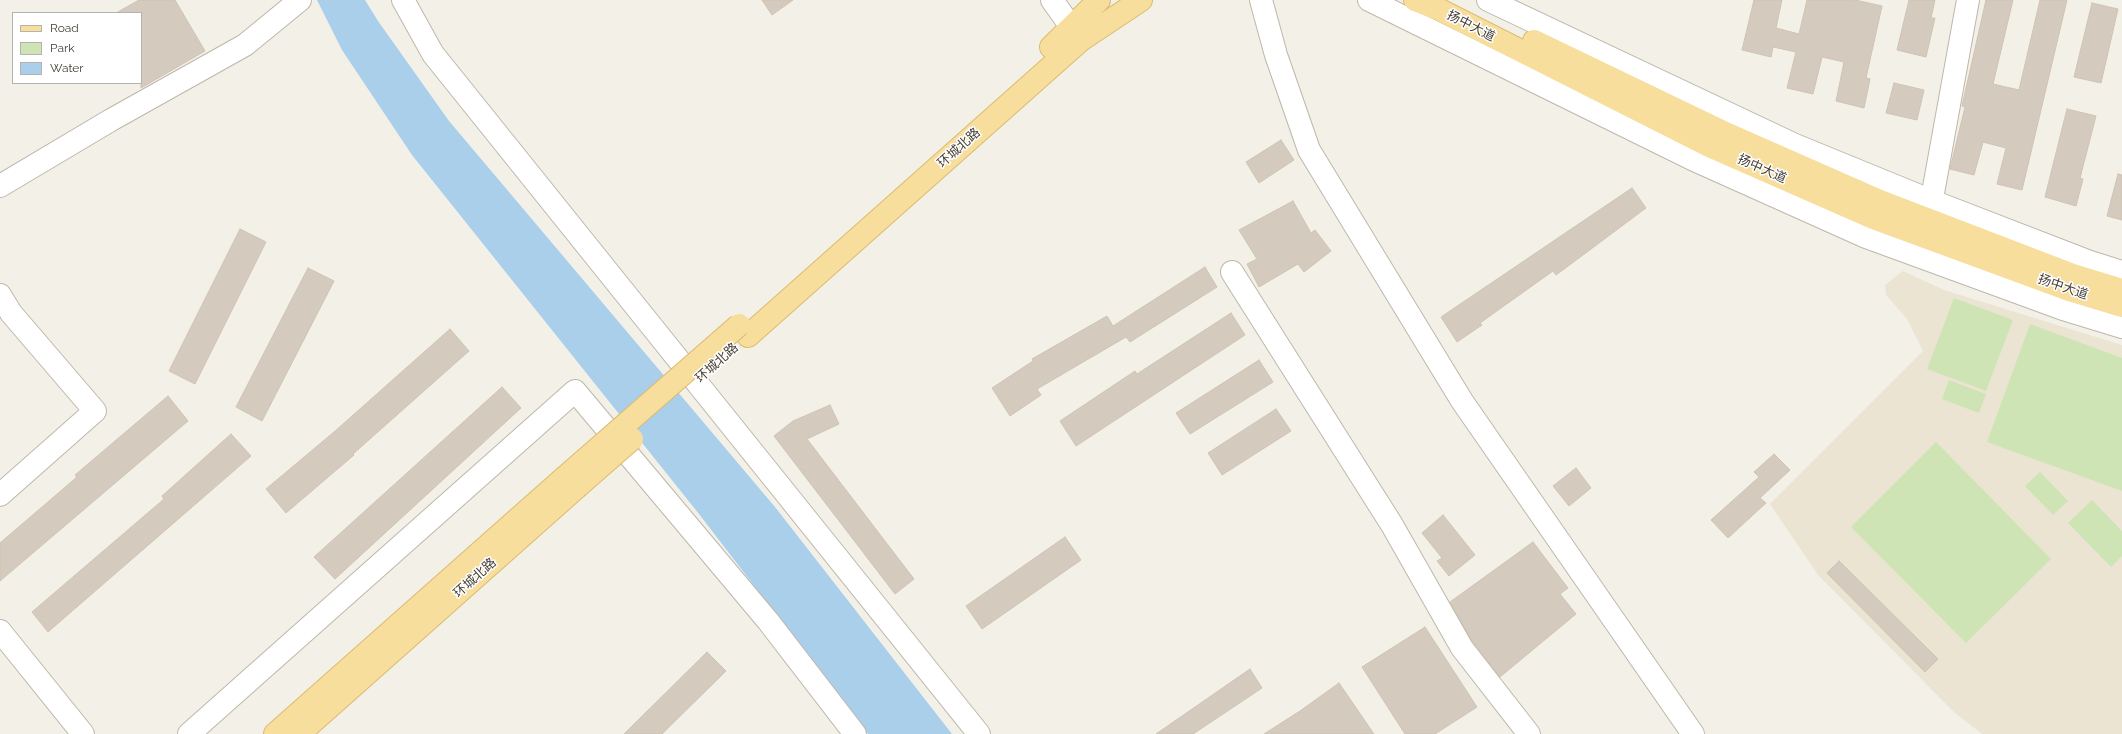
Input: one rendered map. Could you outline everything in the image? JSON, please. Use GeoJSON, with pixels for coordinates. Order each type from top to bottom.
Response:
{"type":"FeatureCollection","features":[{"type":"Feature","properties":{"kind":"main road","name":"环城北路"},"geometry":{"type":"LineString","coordinates":[[743,330],[1072,28],[1099,0]]}},
{"type":"Feature","properties":{"kind":"main road","name":"环城北路"},"geometry":{"type":"LineString","coordinates":[[275,734],[570,483],[743,330],[1081,40],[1140,0]]}},
{"type":"Feature","properties":{"kind":"main road","name":"扬中大道"},"geometry":{"type":"LineString","coordinates":[[1415,0],[1438,9],[1709,146],[1873,218],[2069,290],[2122,306]]}},
{"type":"Feature","properties":{"kind":"main road","name":"扬中大道"},"geometry":{"type":"LineString","coordinates":[[1450,0],[1720,131],[1880,201],[1930,210],[2073,275],[2122,290]]}},
{"type":"Feature","properties":{"kind":"main road","name":"环城北路"},"geometry":{"type":"LineString","coordinates":[[299,734],[570,483]]}},
{"type":"Feature","properties":{"kind":"street"},"geometry":{"type":"LineString","coordinates":[[0,186],[111,120],[245,46],[300,0]]}},
{"type":"Feature","properties":{"kind":"street"},"geometry":{"type":"LineString","coordinates":[[403,0],[433,54],[979,734]]}},
{"type":"Feature","properties":{"kind":"street"},"geometry":{"type":"LineString","coordinates":[[1052,0],[1072,28]]}},
{"type":"Feature","properties":{"kind":"street"},"geometry":{"type":"LineString","coordinates":[[1261,0],[1276,55],[1309,150],[1462,401],[1693,734]]}},
{"type":"Feature","properties":{"kind":"street"},"geometry":{"type":"LineString","coordinates":[[1370,0],[1692,158],[1866,237],[2063,309],[2122,327]]}},
{"type":"Feature","properties":{"kind":"street"},"geometry":{"type":"LineString","coordinates":[[1488,0],[1930,210],[2122,272]]}},
{"type":"Feature","properties":{"kind":"street"},"geometry":{"type":"LineString","coordinates":[[1930,210],[1968,0]]}},
{"type":"Feature","properties":{"kind":"street"},"geometry":{"type":"LineString","coordinates":[[1232,272],[1392,526],[1462,648],[1529,734]]}},
{"type":"Feature","properties":{"kind":"street"},"geometry":{"type":"LineString","coordinates":[[0,295],[11,313],[95,412],[0,495]]}},
{"type":"Feature","properties":{"kind":"street"},"geometry":{"type":"LineString","coordinates":[[189,734],[575,391],[768,620],[855,734]]}},
{"type":"Feature","properties":{"kind":"street"},"geometry":{"type":"LineString","coordinates":[[0,632],[83,734]]}},
{"type":"Feature","properties":{"kind":"shaded area"},"geometry":{"type":"Polygon","coordinates":[[[1903,271],[1944,290],[2122,345],[2122,734],[1982,734],[1955,713],[1818,575],[1770,504],[1923,351],[1907,319],[1886,295],[1885,285],[1903,271]]]}},
{"type":"Feature","properties":{"kind":"green space"},"geometry":{"type":"Polygon","coordinates":[[[1954,298],[2013,320],[1986,391],[1927,369],[1954,298]]]}},
{"type":"Feature","properties":{"kind":"green space"},"geometry":{"type":"Polygon","coordinates":[[[2030,324],[2122,358],[2122,491],[1987,442],[2030,324]]]}},
{"type":"Feature","properties":{"kind":"green space"},"geometry":{"type":"Polygon","coordinates":[[[1949,380],[1986,394],[1979,413],[1942,399],[1949,380]]]}},
{"type":"Feature","properties":{"kind":"green space"},"geometry":{"type":"Polygon","coordinates":[[[1936,442],[2051,559],[1966,643],[1851,527],[1936,442]]]}},
{"type":"Feature","properties":{"kind":"green space"},"geometry":{"type":"Polygon","coordinates":[[[2040,472],[2068,501],[2053,515],[2025,486],[2040,472]]]}},
{"type":"Feature","properties":{"kind":"green space"},"geometry":{"type":"Polygon","coordinates":[[[2092,500],[2122,531],[2122,556],[2111,567],[2068,523],[2092,500]]]}},
{"type":"Feature","properties":{"kind":"water"},"geometry":{"type":"Polygon","coordinates":[[[317,0],[365,0],[378,21],[449,121],[775,507],[952,734],[868,734],[699,514],[412,155],[342,50],[317,0]]]}},
{"type":"Feature","properties":{"kind":"building"},"geometry":{"type":"Polygon","coordinates":[[[139,0],[175,0],[205,51],[141,88],[142,12],[118,12],[139,0]]]}},
{"type":"Feature","properties":{"kind":"building"},"geometry":{"type":"Polygon","coordinates":[[[762,0],[793,0],[772,15],[762,0]]]}},
{"type":"Feature","properties":{"kind":"building"},"geometry":{"type":"Polygon","coordinates":[[[1754,0],[1782,0],[1776,28],[1799,34],[1807,0],[1855,0],[1882,6],[1866,78],[1870,79],[1864,108],[1836,101],[1844,62],[1822,57],[1813,94],[1787,88],[1796,52],[1773,47],[1771,57],[1742,50],[1754,0]]]}},
{"type":"Feature","properties":{"kind":"building"},"geometry":{"type":"Polygon","coordinates":[[[1909,0],[1935,0],[1931,18],[1935,18],[1926,57],[1897,50],[1909,0]]]}},
{"type":"Feature","properties":{"kind":"building"},"geometry":{"type":"Polygon","coordinates":[[[1986,0],[2013,0],[1993,84],[2019,90],[2040,0],[2067,0],[2022,190],[1997,184],[2006,148],[1983,142],[1974,175],[1950,169],[1965,107],[1962,106],[1986,0]]]}},
{"type":"Feature","properties":{"kind":"building"},"geometry":{"type":"Polygon","coordinates":[[[2092,3],[2118,9],[2101,83],[2074,77],[2092,3]]]}},
{"type":"Feature","properties":{"kind":"building"},"geometry":{"type":"Polygon","coordinates":[[[1894,83],[1924,90],[1917,120],[1886,113],[1894,83]]]}},
{"type":"Feature","properties":{"kind":"building"},"geometry":{"type":"Polygon","coordinates":[[[2067,109],[2096,116],[2080,178],[2083,179],[2076,206],[2045,197],[2067,109]]]}},
{"type":"Feature","properties":{"kind":"building"},"geometry":{"type":"Polygon","coordinates":[[[1281,140],[1294,160],[1259,183],[1246,162],[1281,140]]]}},
{"type":"Feature","properties":{"kind":"building"},"geometry":{"type":"Polygon","coordinates":[[[2118,174],[2122,175],[2122,220],[2107,216],[2118,174]]]}},
{"type":"Feature","properties":{"kind":"building"},"geometry":{"type":"Polygon","coordinates":[[[1632,188],[1646,208],[1556,275],[1553,271],[1480,323],[1482,325],[1457,342],[1441,317],[1632,188]]]}},
{"type":"Feature","properties":{"kind":"building"},"geometry":{"type":"Polygon","coordinates":[[[1293,201],[1311,233],[1315,230],[1331,251],[1304,272],[1298,264],[1259,287],[1247,264],[1257,259],[1239,230],[1293,201]]]}},
{"type":"Feature","properties":{"kind":"building"},"geometry":{"type":"Polygon","coordinates":[[[240,229],[266,242],[195,384],[169,371],[240,229]]]}},
{"type":"Feature","properties":{"kind":"building"},"geometry":{"type":"Polygon","coordinates":[[[1205,267],[1217,287],[1130,342],[1126,337],[1037,389],[1041,395],[1010,416],[992,388],[1033,361],[1032,359],[1107,316],[1113,326],[1205,267]]]}},
{"type":"Feature","properties":{"kind":"building"},"geometry":{"type":"Polygon","coordinates":[[[308,268],[334,281],[262,421],[236,407],[308,268]]]}},
{"type":"Feature","properties":{"kind":"building"},"geometry":{"type":"Polygon","coordinates":[[[1231,313],[1245,335],[1076,446],[1060,421],[1135,371],[1137,374],[1231,313]]]}},
{"type":"Feature","properties":{"kind":"building"},"geometry":{"type":"Polygon","coordinates":[[[450,329],[469,351],[353,454],[354,455],[286,513],[266,489],[334,432],[450,329]]]}},
{"type":"Feature","properties":{"kind":"building"},"geometry":{"type":"Polygon","coordinates":[[[1259,360],[1273,382],[1190,434],[1176,413],[1259,360]]]}},
{"type":"Feature","properties":{"kind":"building"},"geometry":{"type":"Polygon","coordinates":[[[502,387],[521,408],[335,579],[314,557],[502,387]]]}},
{"type":"Feature","properties":{"kind":"building"},"geometry":{"type":"Polygon","coordinates":[[[168,396],[188,421],[0,581],[0,543],[77,477],[75,475],[168,396]]]}},
{"type":"Feature","properties":{"kind":"building"},"geometry":{"type":"Polygon","coordinates":[[[830,405],[839,424],[807,439],[914,579],[895,594],[774,436],[793,421],[830,405]]]}},
{"type":"Feature","properties":{"kind":"building"},"geometry":{"type":"Polygon","coordinates":[[[1276,409],[1291,431],[1222,475],[1208,453],[1276,409]]]}},
{"type":"Feature","properties":{"kind":"building"},"geometry":{"type":"Polygon","coordinates":[[[231,434],[251,456],[48,632],[32,612],[164,499],[162,496],[231,434]]]}},
{"type":"Feature","properties":{"kind":"building"},"geometry":{"type":"Polygon","coordinates":[[[1774,454],[1790,470],[1760,498],[1766,503],[1728,538],[1711,520],[1759,477],[1754,472],[1774,454]]]}},
{"type":"Feature","properties":{"kind":"building"},"geometry":{"type":"Polygon","coordinates":[[[1576,468],[1591,488],[1569,506],[1553,486],[1576,468]]]}},
{"type":"Feature","properties":{"kind":"building"},"geometry":{"type":"Polygon","coordinates":[[[1443,515],[1475,555],[1449,576],[1437,561],[1442,558],[1422,533],[1443,515]]]}},
{"type":"Feature","properties":{"kind":"building"},"geometry":{"type":"Polygon","coordinates":[[[1065,537],[1081,560],[982,629],[966,606],[1065,537]]]}},
{"type":"Feature","properties":{"kind":"building"},"geometry":{"type":"Polygon","coordinates":[[[1533,542],[1568,588],[1560,594],[1576,614],[1500,677],[1472,641],[1450,602],[1533,542]]]}},
{"type":"Feature","properties":{"kind":"building"},"geometry":{"type":"Polygon","coordinates":[[[1839,561],[1938,659],[1925,672],[1827,573],[1839,561]]]}},
{"type":"Feature","properties":{"kind":"building"},"geometry":{"type":"Polygon","coordinates":[[[1425,627],[1477,707],[1435,734],[1405,734],[1362,667],[1425,627]]]}},
{"type":"Feature","properties":{"kind":"building"},"geometry":{"type":"Polygon","coordinates":[[[707,652],[726,671],[662,734],[624,734],[707,652]]]}},
{"type":"Feature","properties":{"kind":"building"},"geometry":{"type":"Polygon","coordinates":[[[1250,669],[1262,688],[1193,734],[1156,734],[1250,669]]]}},
{"type":"Feature","properties":{"kind":"building"},"geometry":{"type":"Polygon","coordinates":[[[1339,683],[1374,734],[1264,734],[1300,711],[1339,683]]]}}]}
